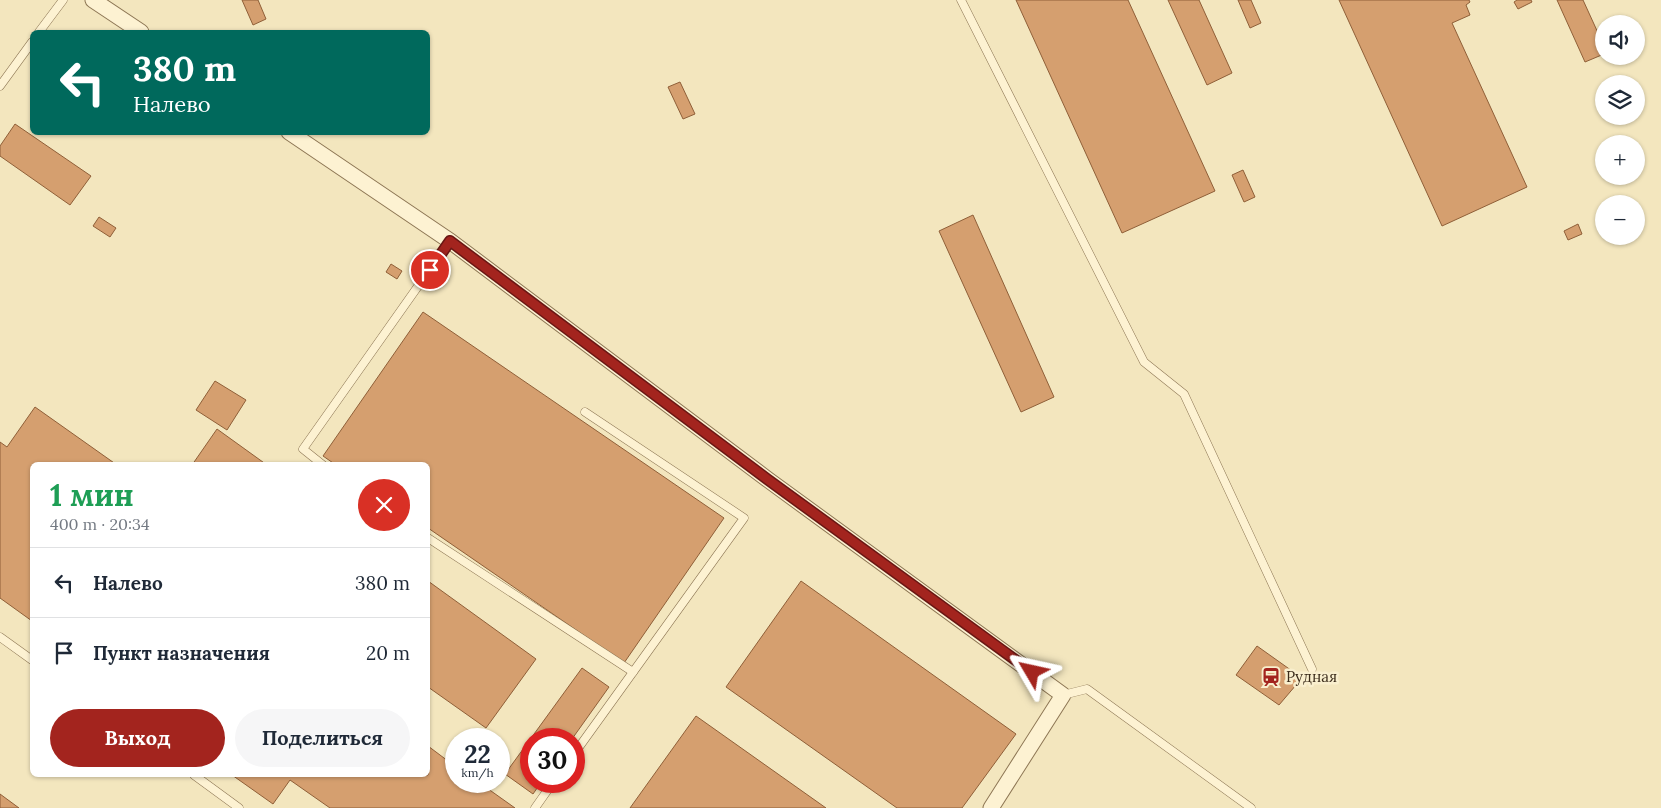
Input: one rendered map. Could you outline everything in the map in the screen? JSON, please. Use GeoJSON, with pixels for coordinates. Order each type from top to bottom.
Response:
{"type":"FeatureCollection","features":[{"type":"Feature","properties":{"kind":"street"},"geometry":{"type":"LineString","coordinates":[[93,0],[138,30]]}},
{"type":"Feature","properties":{"kind":"street"},"geometry":{"type":"LineString","coordinates":[[293,135],[450,241],[767,479],[1063,695],[991,808]]}},
{"type":"Feature","properties":{"kind":"lane"},"geometry":{"type":"LineString","coordinates":[[40,30],[63,0]]}},
{"type":"Feature","properties":{"kind":"lane"},"geometry":{"type":"LineString","coordinates":[[961,0],[1144,362],[1184,394],[1312,669]]}},
{"type":"Feature","properties":{"kind":"lane"},"geometry":{"type":"LineString","coordinates":[[0,86],[30,45]]}},
{"type":"Feature","properties":{"kind":"lane"},"geometry":{"type":"LineString","coordinates":[[319,462],[303,449],[450,241]]}},
{"type":"Feature","properties":{"kind":"lane"},"geometry":{"type":"LineString","coordinates":[[585,412],[744,518],[585,739]]}},
{"type":"Feature","properties":{"kind":"lane"},"geometry":{"type":"LineString","coordinates":[[430,539],[633,672]]}},
{"type":"Feature","properties":{"kind":"lane"},"geometry":{"type":"LineString","coordinates":[[0,637],[30,659]]}},
{"type":"Feature","properties":{"kind":"lane"},"geometry":{"type":"LineString","coordinates":[[1063,695],[1087,689],[1251,808]]}},
{"type":"Feature","properties":{"kind":"lane"},"geometry":{"type":"LineString","coordinates":[[197,777],[239,808]]}},
{"type":"Feature","properties":{"kind":"lane"},"geometry":{"type":"LineString","coordinates":[[535,808],[546,793]]}},
{"type":"Feature","properties":{"kind":"building"},"geometry":{"type":"Polygon","coordinates":[[[242,0],[258,0],[266,19],[253,25],[242,0]]]}},
{"type":"Feature","properties":{"kind":"building"},"geometry":{"type":"Polygon","coordinates":[[[1016,0],[1128,0],[1215,191],[1122,233],[1016,0]]]}},
{"type":"Feature","properties":{"kind":"building"},"geometry":{"type":"Polygon","coordinates":[[[1168,0],[1199,0],[1232,73],[1207,85],[1168,0]]]}},
{"type":"Feature","properties":{"kind":"building"},"geometry":{"type":"Polygon","coordinates":[[[1238,0],[1251,0],[1261,23],[1250,28],[1238,0]]]}},
{"type":"Feature","properties":{"kind":"building"},"geometry":{"type":"Polygon","coordinates":[[[1339,0],[1469,0],[1470,2],[1466,5],[1470,15],[1452,23],[1527,187],[1442,226],[1339,0]]]}},
{"type":"Feature","properties":{"kind":"building"},"geometry":{"type":"Polygon","coordinates":[[[1517,0],[1531,0],[1532,2],[1518,9],[1514,2],[1517,0]]]}},
{"type":"Feature","properties":{"kind":"building"},"geometry":{"type":"Polygon","coordinates":[[[1557,0],[1583,0],[1595,26],[1595,58],[1585,62],[1557,0]]]}},
{"type":"Feature","properties":{"kind":"building"},"geometry":{"type":"Polygon","coordinates":[[[680,82],[695,114],[683,119],[668,87],[680,82]]]}},
{"type":"Feature","properties":{"kind":"building"},"geometry":{"type":"Polygon","coordinates":[[[15,124],[91,176],[70,205],[0,156],[0,146],[15,124]]]}},
{"type":"Feature","properties":{"kind":"building"},"geometry":{"type":"Polygon","coordinates":[[[1243,170],[1255,197],[1244,202],[1232,175],[1243,170]]]}},
{"type":"Feature","properties":{"kind":"building"},"geometry":{"type":"Polygon","coordinates":[[[973,215],[1054,397],[1021,412],[939,231],[973,215]]]}},
{"type":"Feature","properties":{"kind":"building"},"geometry":{"type":"Polygon","coordinates":[[[99,217],[116,228],[110,237],[93,226],[99,217]]]}},
{"type":"Feature","properties":{"kind":"building"},"geometry":{"type":"Polygon","coordinates":[[[1578,224],[1582,234],[1568,240],[1564,231],[1578,224]]]}},
{"type":"Feature","properties":{"kind":"building"},"geometry":{"type":"Polygon","coordinates":[[[391,264],[402,271],[397,279],[386,272],[391,264]]]}},
{"type":"Feature","properties":{"kind":"building"},"geometry":{"type":"Polygon","coordinates":[[[423,312],[724,518],[624,663],[430,529],[430,462],[332,462],[323,456],[423,312]]]}},
{"type":"Feature","properties":{"kind":"building"},"geometry":{"type":"Polygon","coordinates":[[[215,381],[246,400],[227,430],[196,410],[215,381]]]}},
{"type":"Feature","properties":{"kind":"building"},"geometry":{"type":"Polygon","coordinates":[[[35,407],[113,462],[30,462],[30,620],[0,598],[0,442],[7,447],[35,407]]]}},
{"type":"Feature","properties":{"kind":"building"},"geometry":{"type":"Polygon","coordinates":[[[217,429],[263,462],[194,462],[217,429]]]}},
{"type":"Feature","properties":{"kind":"building"},"geometry":{"type":"Polygon","coordinates":[[[801,581],[1016,734],[962,808],[897,808],[726,687],[801,581]]]}},
{"type":"Feature","properties":{"kind":"building"},"geometry":{"type":"Polygon","coordinates":[[[430,582],[536,659],[486,728],[430,688],[430,582]]]}},
{"type":"Feature","properties":{"kind":"building"},"geometry":{"type":"Polygon","coordinates":[[[1257,646],[1302,678],[1279,705],[1236,675],[1257,646]]]}},
{"type":"Feature","properties":{"kind":"building"},"geometry":{"type":"Polygon","coordinates":[[[582,668],[609,687],[580,728],[538,728],[582,668]]]}},
{"type":"Feature","properties":{"kind":"building"},"geometry":{"type":"Polygon","coordinates":[[[696,716],[826,808],[630,808],[696,716]]]}},
{"type":"Feature","properties":{"kind":"building"},"geometry":{"type":"Polygon","coordinates":[[[430,748],[445,759],[445,793],[494,793],[515,808],[330,808],[290,780],[273,804],[235,777],[430,777],[430,748]]]}},
{"type":"Feature","properties":{"kind":"building"},"geometry":{"type":"Polygon","coordinates":[[[520,753],[520,785],[510,778],[510,767],[520,753]]]}},
{"type":"Feature","properties":{"kind":"building"},"geometry":{"type":"Polygon","coordinates":[[[0,794],[19,808],[0,808],[0,794]]]}},
{"type":"Feature","properties":{"kind":"place","name":"Рудная"},"geometry":{"type":"Point","coordinates":[1271,677]}},
{"type":"Feature","properties":{"kind":"route"},"geometry":{"type":"LineString","coordinates":[[430,270],[450,241],[767,479],[1032,672]]}}]}
